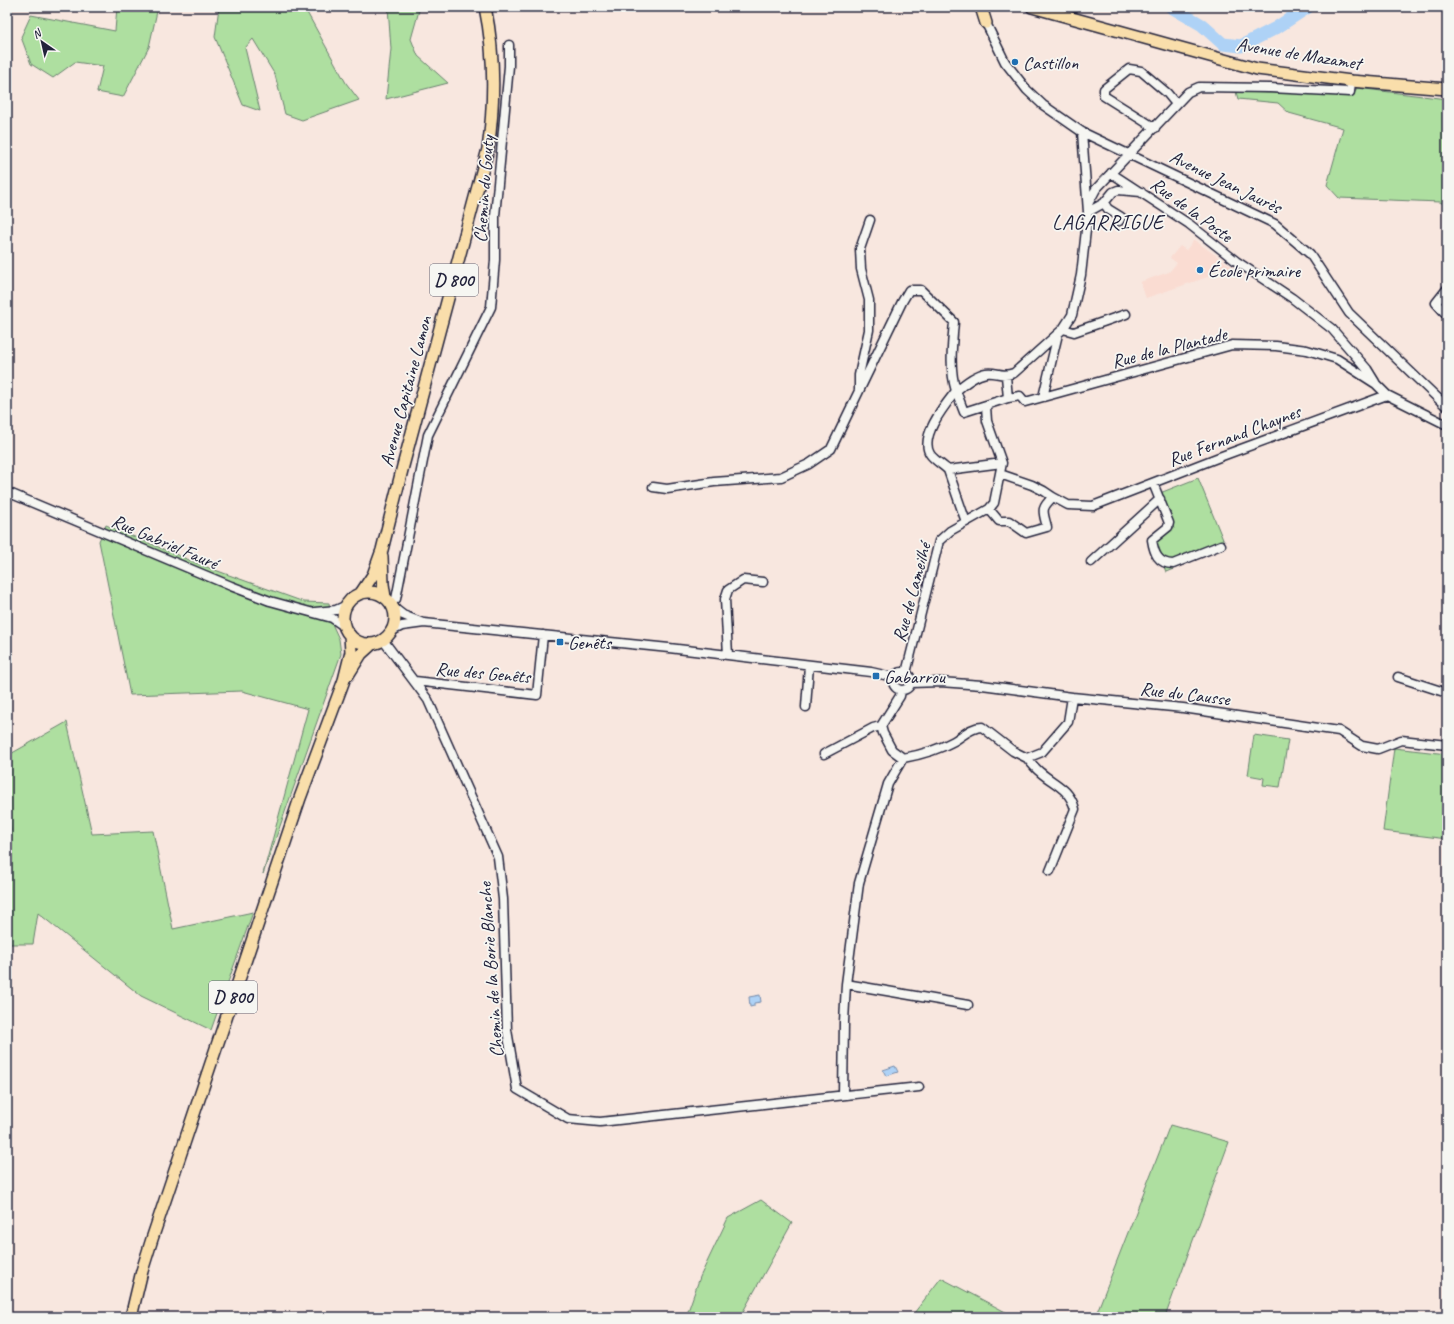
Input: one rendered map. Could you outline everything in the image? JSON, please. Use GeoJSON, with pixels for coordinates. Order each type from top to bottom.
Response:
{"type":"FeatureCollection","features":[{"type":"Feature","properties":{"kind":"main road","name":"Avenue Capitaine Lamon"},"geometry":{"type":"LineString","coordinates":[[361,593],[373,576],[382,550],[488,149],[493,109],[494,77],[492,49],[485,7]]}},
{"type":"Feature","properties":{"kind":"main road","name":"Avenue Jean Jaurès"},"geometry":{"type":"LineString","coordinates":[[981,7],[986,23]]}},
{"type":"Feature","properties":{"kind":"main road","name":"Avenue de Mazamet"},"geometry":{"type":"LineString","coordinates":[[1032,7],[1257,69],[1351,81],[1447,89]]}},
{"type":"Feature","properties":{"kind":"main road","name":"Avenue Capitaine Lamon"},"geometry":{"type":"LineString","coordinates":[[382,550],[383,584],[390,603]]}},
{"type":"Feature","properties":{"kind":"main road"},"geometry":{"type":"LineString","coordinates":[[361,593],[378,593],[390,603],[396,616],[395,624],[392,631],[383,640],[372,644],[360,642],[347,631],[343,619],[344,612],[347,605],[356,596],[361,593]]}},
{"type":"Feature","properties":{"kind":"main road","name":"D 800"},"geometry":{"type":"LineString","coordinates":[[131,1317],[150,1245],[314,757],[344,680],[351,652],[347,631]]}},
{"type":"Feature","properties":{"kind":"main road","name":"D 800"},"geometry":{"type":"LineString","coordinates":[[344,680],[361,654],[372,644]]}},
{"type":"Feature","properties":{"kind":"street","name":"Avenue Jean Jaurès"},"geometry":{"type":"LineString","coordinates":[[986,23],[1006,62],[1027,90],[1043,105],[1082,132],[1275,224],[1310,254],[1349,313],[1447,407]]}},
{"type":"Feature","properties":{"kind":"street","name":"Chemin du Gouty"},"geometry":{"type":"LineString","coordinates":[[390,603],[396,599],[428,435],[491,307],[495,260],[495,216],[509,66],[509,45]]}},
{"type":"Feature","properties":{"kind":"street"},"geometry":{"type":"LineString","coordinates":[[1155,128],[1104,96],[1104,88],[1129,69],[1141,71],[1167,93],[1176,104]]}},
{"type":"Feature","properties":{"kind":"street"},"geometry":{"type":"LineString","coordinates":[[1088,208],[1096,189],[1188,92],[1199,87],[1270,88],[1350,92],[1351,81]]}},
{"type":"Feature","properties":{"kind":"street"},"geometry":{"type":"LineString","coordinates":[[966,522],[948,470],[930,454],[927,443],[935,419],[956,391],[967,381],[987,372],[1006,376],[1014,373],[1061,332],[1072,315],[1081,274],[1088,208],[1082,132]]}},
{"type":"Feature","properties":{"kind":"street","name":"Rue de la Poste"},"geometry":{"type":"LineString","coordinates":[[1111,173],[1189,224],[1236,261],[1292,298],[1332,329],[1367,369],[1376,384]]}},
{"type":"Feature","properties":{"kind":"street"},"geometry":{"type":"LineString","coordinates":[[1088,208],[1104,203],[1113,192],[1118,190],[1142,192]]}},
{"type":"Feature","properties":{"kind":"street"},"geometry":{"type":"LineString","coordinates":[[1104,203],[1108,209],[1121,217],[1119,221]]}},
{"type":"Feature","properties":{"kind":"street"},"geometry":{"type":"LineString","coordinates":[[859,391],[859,375],[867,344],[869,323],[869,300],[861,269],[860,249],[870,220]]}},
{"type":"Feature","properties":{"kind":"street"},"geometry":{"type":"LineString","coordinates":[[1447,289],[1436,303],[1447,315]]}},
{"type":"Feature","properties":{"kind":"street"},"geometry":{"type":"LineString","coordinates":[[653,487],[667,489],[714,482],[782,477],[808,464],[831,449],[909,290],[921,290],[954,322],[951,354],[952,378],[964,412],[1008,398],[1006,376]]}},
{"type":"Feature","properties":{"kind":"street"},"geometry":{"type":"LineString","coordinates":[[1061,332],[1074,332],[1126,314]]}},
{"type":"Feature","properties":{"kind":"street"},"geometry":{"type":"LineString","coordinates":[[1043,397],[1061,332]]}},
{"type":"Feature","properties":{"kind":"street","name":"Rue de la Plantade"},"geometry":{"type":"LineString","coordinates":[[1008,398],[1020,396],[1025,402],[1232,345],[1276,346],[1307,350],[1338,359],[1376,384],[1387,395]]}},
{"type":"Feature","properties":{"kind":"street"},"geometry":{"type":"LineString","coordinates":[[1387,395],[1447,425]]}},
{"type":"Feature","properties":{"kind":"street","name":"Rue Fernand Chaynes"},"geometry":{"type":"LineString","coordinates":[[1000,474],[1032,484],[1068,505],[1093,506],[1222,456],[1387,395]]}},
{"type":"Feature","properties":{"kind":"street"},"geometry":{"type":"LineString","coordinates":[[986,406],[987,421],[1002,463],[994,503],[989,509],[999,521],[1009,521],[1026,533],[1046,527],[1043,512],[1044,505],[1053,497]]}},
{"type":"Feature","properties":{"kind":"street"},"geometry":{"type":"LineString","coordinates":[[948,470],[1002,463]]}},
{"type":"Feature","properties":{"kind":"street"},"geometry":{"type":"LineString","coordinates":[[1153,483],[1169,523],[1168,528],[1152,540],[1159,559],[1166,564],[1173,564],[1221,545]]}},
{"type":"Feature","properties":{"kind":"street","name":"Rue Gabriel Fauré"},"geometry":{"type":"LineString","coordinates":[[7,492],[257,596],[336,620],[347,631]]}},
{"type":"Feature","properties":{"kind":"street"},"geometry":{"type":"LineString","coordinates":[[1091,562],[1160,499]]}},
{"type":"Feature","properties":{"kind":"street","name":"Rue de Lameilhé"},"geometry":{"type":"LineString","coordinates":[[906,673],[939,541],[950,531],[989,509]]}},
{"type":"Feature","properties":{"kind":"street"},"geometry":{"type":"LineString","coordinates":[[728,655],[725,599],[728,590],[743,580],[762,582]]}},
{"type":"Feature","properties":{"kind":"street"},"geometry":{"type":"LineString","coordinates":[[390,603],[403,616],[424,623]]}},
{"type":"Feature","properties":{"kind":"street","name":"Rue Gabriel Fauré"},"geometry":{"type":"LineString","coordinates":[[312,612],[336,610],[347,605]]}},
{"type":"Feature","properties":{"kind":"street"},"geometry":{"type":"LineString","coordinates":[[392,631],[402,626],[424,623],[543,634],[728,655],[871,672],[893,677]]}},
{"type":"Feature","properties":{"kind":"street","name":"Rue des Genêts"},"geometry":{"type":"LineString","coordinates":[[415,681],[537,695],[543,634]]}},
{"type":"Feature","properties":{"kind":"street","name":"Chemin de la Borie Blanche"},"geometry":{"type":"LineString","coordinates":[[383,640],[428,700],[498,858],[504,899],[507,1030],[517,1089],[568,1119],[600,1122],[920,1087]]}},
{"type":"Feature","properties":{"kind":"street"},"geometry":{"type":"LineString","coordinates":[[806,707],[809,665]]}},
{"type":"Feature","properties":{"kind":"street"},"geometry":{"type":"LineString","coordinates":[[900,672],[906,673],[910,677],[911,683],[909,688],[901,691],[898,690],[892,683],[893,677],[900,672]]}},
{"type":"Feature","properties":{"kind":"street"},"geometry":{"type":"LineString","coordinates":[[1398,677],[1447,693]]}},
{"type":"Feature","properties":{"kind":"street","name":"Rue du Causse"},"geometry":{"type":"LineString","coordinates":[[911,683],[940,682],[982,685],[1072,697],[1183,708],[1322,727],[1340,731],[1362,746],[1378,749],[1401,740],[1447,745]]}},
{"type":"Feature","properties":{"kind":"street"},"geometry":{"type":"LineString","coordinates":[[901,691],[900,696],[884,718],[881,726],[892,750],[903,758]]}},
{"type":"Feature","properties":{"kind":"street"},"geometry":{"type":"LineString","coordinates":[[1027,758],[1042,752],[1068,722],[1072,697]]}},
{"type":"Feature","properties":{"kind":"street"},"geometry":{"type":"LineString","coordinates":[[824,754],[873,728],[881,726]]}},
{"type":"Feature","properties":{"kind":"street"},"geometry":{"type":"LineString","coordinates":[[843,1095],[846,984],[859,883],[888,784],[903,758],[933,750],[954,741],[976,727],[982,727],[1013,751],[1027,758],[1039,771],[1066,792],[1072,800],[1075,809],[1050,870]]}},
{"type":"Feature","properties":{"kind":"street"},"geometry":{"type":"LineString","coordinates":[[846,984],[968,1005]]}},
{"type":"Feature","properties":{"kind":"shaded area","name":"École primaire"},"geometry":{"type":"Polygon","coordinates":[[[1194,240],[1234,268],[1146,298],[1140,282],[1169,272],[1177,263],[1170,258],[1180,246],[1186,250],[1194,240]]]}},
{"type":"Feature","properties":{"kind":"green space"},"geometry":{"type":"Polygon","coordinates":[[[117,7],[158,7],[149,47],[123,97],[97,92],[103,66],[75,62],[53,78],[31,64],[21,37],[31,15],[115,31],[117,7]]]}},
{"type":"Feature","properties":{"kind":"green space"},"geometry":{"type":"Polygon","coordinates":[[[219,7],[304,7],[346,83],[359,100],[302,120],[285,114],[275,75],[253,39],[245,48],[260,111],[243,105],[215,37],[219,7]]]}},
{"type":"Feature","properties":{"kind":"green space"},"geometry":{"type":"Polygon","coordinates":[[[388,7],[420,7],[411,39],[418,56],[448,83],[386,99],[391,49],[388,7]]]}},
{"type":"Feature","properties":{"kind":"green space"},"geometry":{"type":"Polygon","coordinates":[[[1357,88],[1447,99],[1447,206],[1440,202],[1339,198],[1327,185],[1343,128],[1289,113],[1278,103],[1238,99],[1236,92],[1353,95],[1357,88]]]}},
{"type":"Feature","properties":{"kind":"green space"},"geometry":{"type":"Polygon","coordinates":[[[1198,478],[1226,547],[1166,572],[1154,542],[1174,529],[1160,493],[1198,478]]]}},
{"type":"Feature","properties":{"kind":"green space"},"geometry":{"type":"Polygon","coordinates":[[[106,525],[201,565],[304,602],[329,603],[333,626],[339,639],[341,654],[263,874],[308,709],[242,691],[130,695],[99,541],[106,525]]]}},
{"type":"Feature","properties":{"kind":"green space"},"geometry":{"type":"Polygon","coordinates":[[[67,722],[92,834],[153,831],[173,929],[253,912],[211,1030],[141,996],[38,913],[33,944],[7,944],[7,834],[11,831],[7,800],[7,756],[67,722]]]}},
{"type":"Feature","properties":{"kind":"green space"},"geometry":{"type":"Polygon","coordinates":[[[1254,735],[1288,740],[1280,787],[1263,785],[1264,778],[1248,775],[1254,735]]]}},
{"type":"Feature","properties":{"kind":"green space"},"geometry":{"type":"Polygon","coordinates":[[[1394,748],[1447,754],[1447,839],[1383,831],[1394,748]]]}},
{"type":"Feature","properties":{"kind":"green space"},"geometry":{"type":"Polygon","coordinates":[[[1170,1125],[1229,1142],[1165,1317],[1095,1317],[1170,1125]]]}},
{"type":"Feature","properties":{"kind":"green space"},"geometry":{"type":"Polygon","coordinates":[[[761,1200],[792,1223],[740,1317],[686,1317],[700,1277],[728,1218],[761,1200]]]}},
{"type":"Feature","properties":{"kind":"green space"},"geometry":{"type":"Polygon","coordinates":[[[941,1278],[1015,1317],[911,1317],[941,1278]]]}},
{"type":"Feature","properties":{"kind":"water"},"geometry":{"type":"Polygon","coordinates":[[[760,995],[761,1002],[754,1003],[754,1006],[750,1007],[749,997],[760,995]]]}},
{"type":"Feature","properties":{"kind":"water"},"geometry":{"type":"Polygon","coordinates":[[[895,1066],[898,1072],[886,1076],[883,1070],[895,1066]]]}},
{"type":"Feature","properties":{"kind":"waterway"},"geometry":{"type":"LineString","coordinates":[[1171,7],[1202,25],[1223,44],[1241,46],[1276,28],[1308,7]]}},
{"type":"Feature","properties":{"kind":"place","name":"Castillon"},"geometry":{"type":"Point","coordinates":[1015,62]}},
{"type":"Feature","properties":{"kind":"place","name":"École primaire"},"geometry":{"type":"Point","coordinates":[1200,270]}},
{"type":"Feature","properties":{"kind":"place","name":"Genêts"},"geometry":{"type":"Point","coordinates":[560,642]}},
{"type":"Feature","properties":{"kind":"place","name":"Gabarrou"},"geometry":{"type":"Point","coordinates":[876,676]}},
{"type":"Feature","properties":{"kind":"district","name":"LAGARRIGUE"},"geometry":{"type":"Point","coordinates":[1108,222]}}]}
